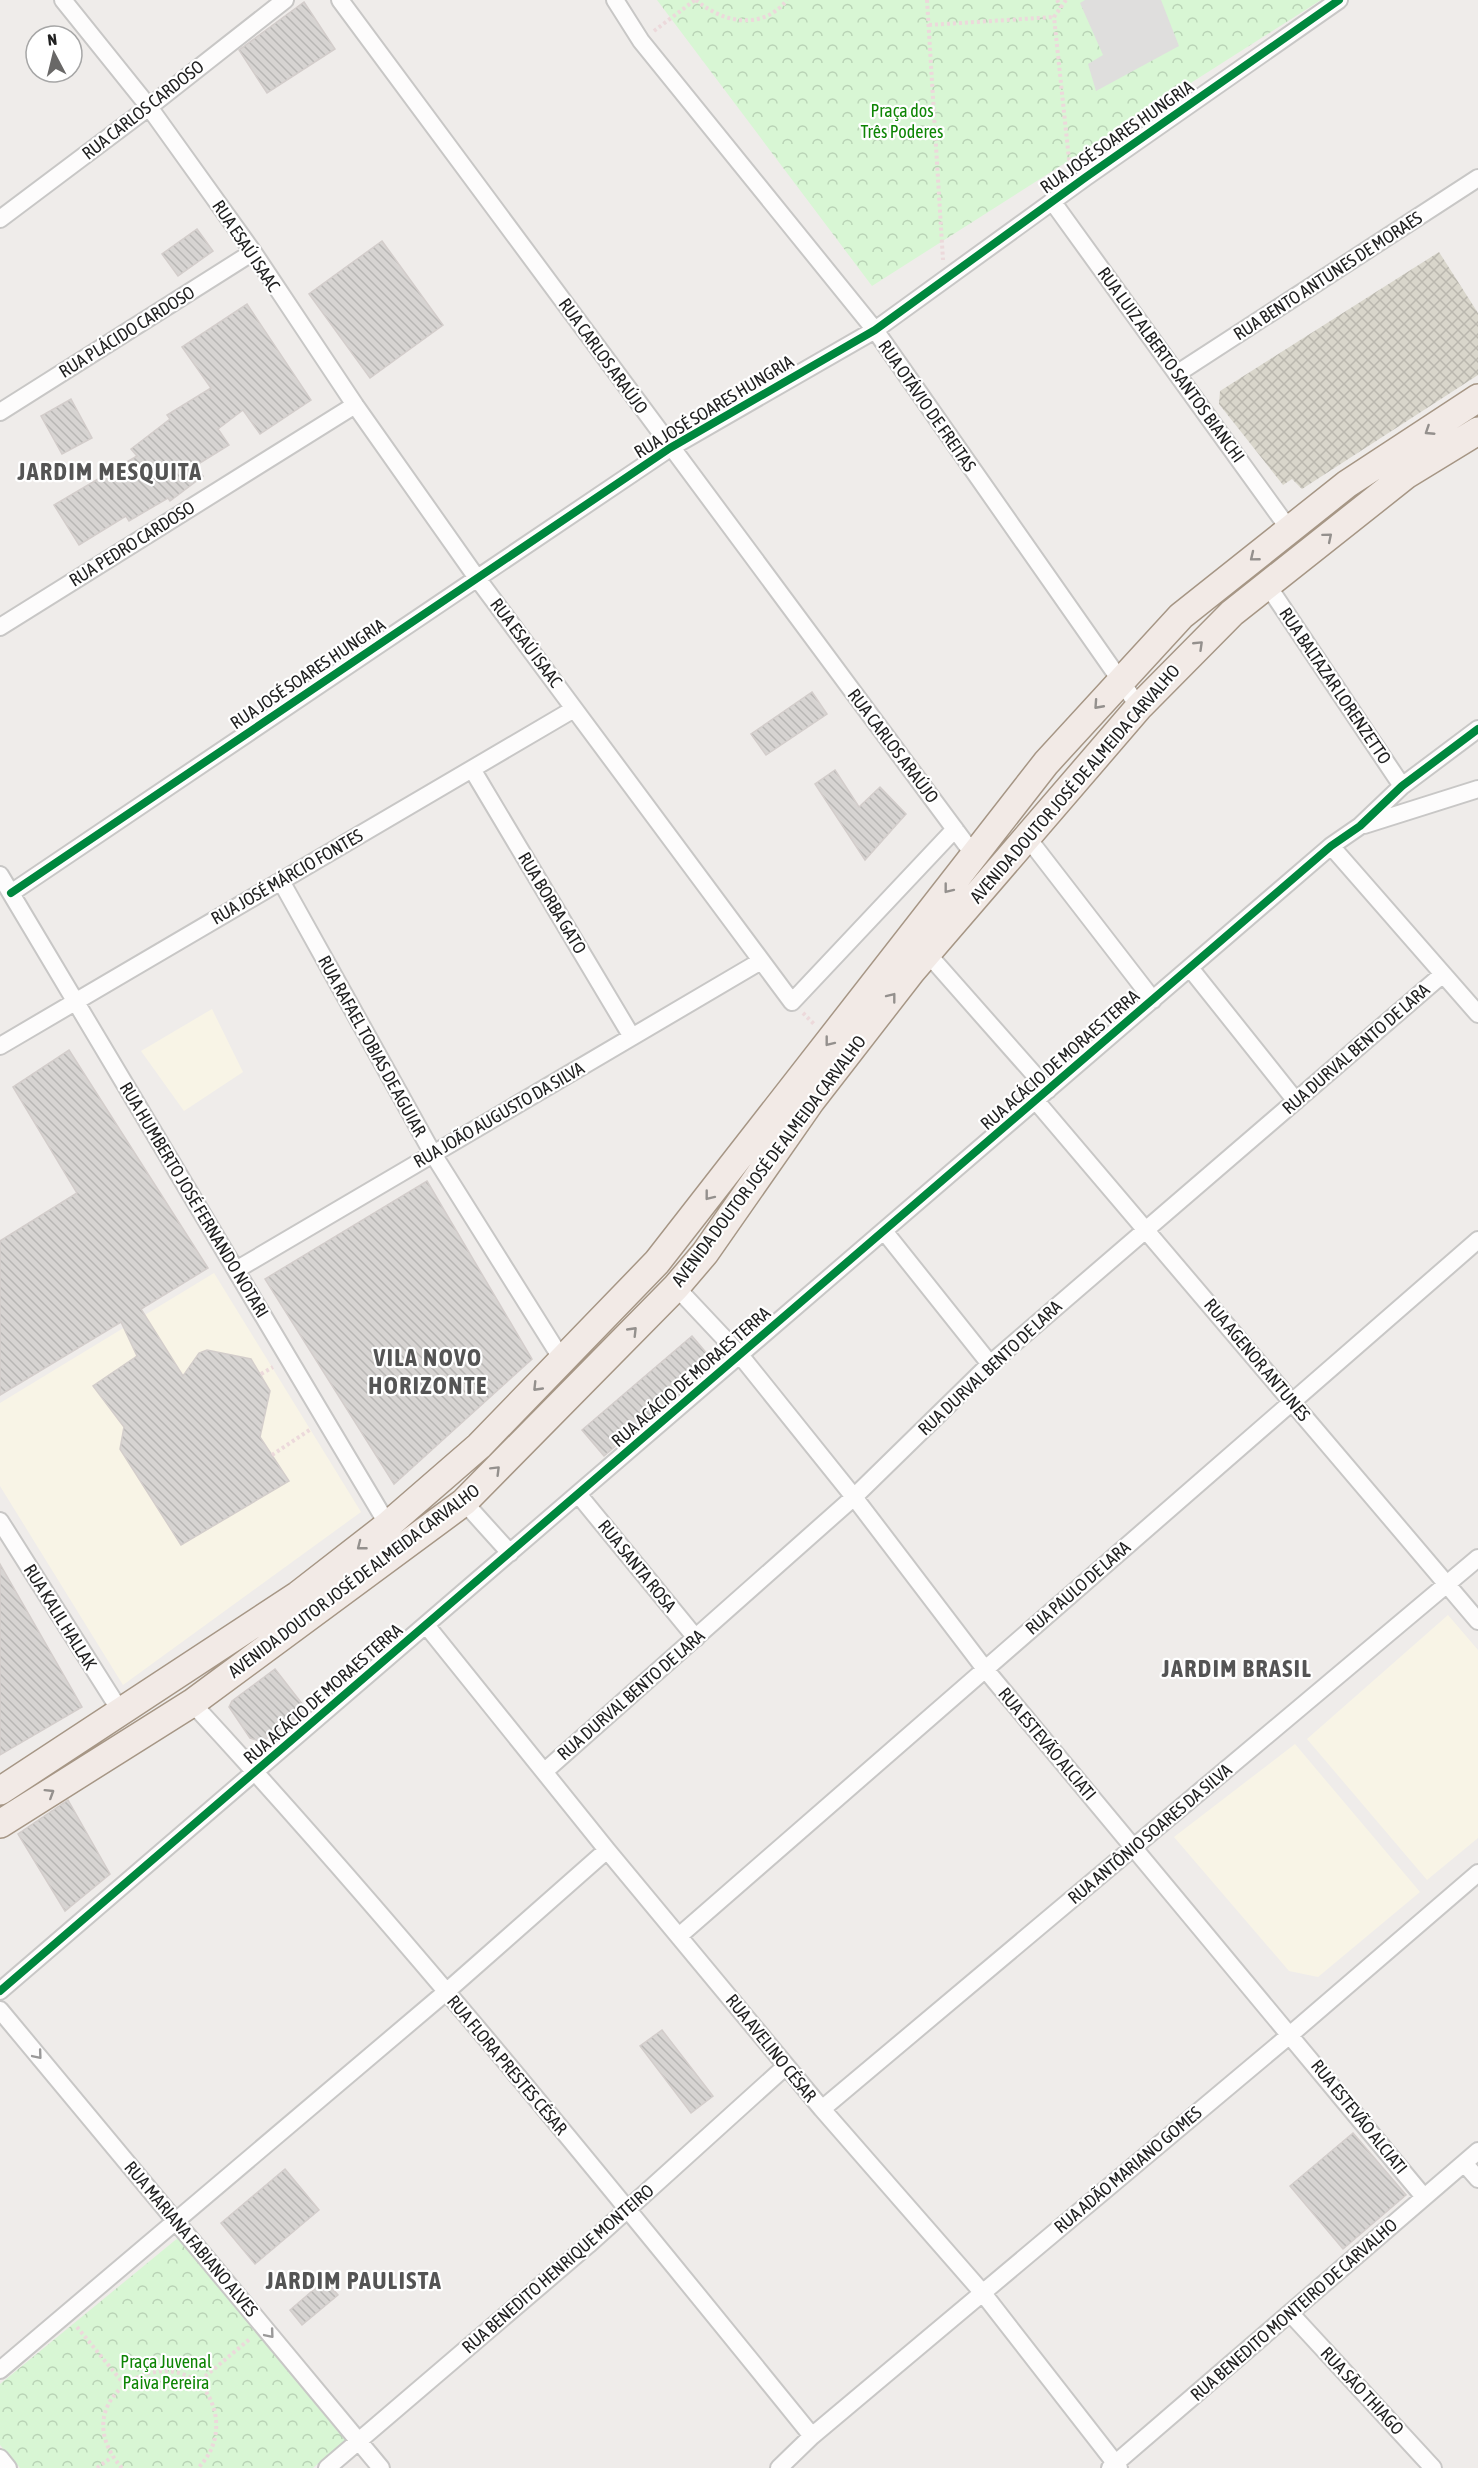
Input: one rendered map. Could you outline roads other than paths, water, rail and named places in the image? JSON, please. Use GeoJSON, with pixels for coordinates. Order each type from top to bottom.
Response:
{"type":"FeatureCollection","features":[{"type":"Feature","properties":{"kind":"main road","name":"AVENIDA DOUTOR JOSÉ DE ALMEIDA CARVALHO"},"geometry":{"type":"LineString","coordinates":[[0,1791],[298,1595],[388,1525],[479,1446],[657,1262],[1046,763],[1181,616],[1347,484],[1478,398]]}},
{"type":"Feature","properties":{"kind":"main road","name":"AVENIDA DOUTOR JOSÉ DE ALMEIDA CARVALHO"},"geometry":{"type":"LineString","coordinates":[[0,1824],[192,1703],[464,1502],[676,1287],[731,1216],[811,1101],[927,953],[1139,707],[1232,613],[1406,475],[1478,431]]}},
{"type":"Feature","properties":{"kind":"street","name":"RUA ESAÚ ISAAC"},"geometry":{"type":"LineString","coordinates":[[63,0],[149,107],[253,252],[355,405],[477,578],[792,1002],[955,829]]}},
{"type":"Feature","properties":{"kind":"street","name":"RUA CARLOS CARDOSO"},"geometry":{"type":"LineString","coordinates":[[0,219],[149,107],[285,0]]}},
{"type":"Feature","properties":{"kind":"street","name":"RUA CARLOS ARAÚJO"},"geometry":{"type":"LineString","coordinates":[[340,0],[974,855]]}},
{"type":"Feature","properties":{"kind":"street","name":"RUA OTÁVIO DE FREITAS"},"geometry":{"type":"LineString","coordinates":[[615,0],[641,41],[875,330],[1119,682],[1139,707]]}},
{"type":"Feature","properties":{"kind":"street","name":"RUA JOSÉ SOARES HUNGRIA"},"geometry":{"type":"LineString","coordinates":[[11,893],[670,448],[875,330],[1052,201],[1339,0]]}},
{"type":"Feature","properties":{"kind":"street","name":"RUA BENTO ANTUNES DE MORAES"},"geometry":{"type":"LineString","coordinates":[[1178,373],[1478,178]]}},
{"type":"Feature","properties":{"kind":"street","name":"RUA LUIZ ALBERTO SANTOS BIANCHI"},"geometry":{"type":"LineString","coordinates":[[1052,201],[1289,529]]}},
{"type":"Feature","properties":{"kind":"street","name":"RUA PLÁCIDO CARDOSO"},"geometry":{"type":"LineString","coordinates":[[0,412],[253,252]]}},
{"type":"Feature","properties":{"kind":"street","name":"RUA PEDRO CARDOSO"},"geometry":{"type":"LineString","coordinates":[[0,627],[355,405]]}},
{"type":"Feature","properties":{"kind":"street","name":"RUA BALTAZAR LORENZETTO"},"geometry":{"type":"LineString","coordinates":[[1268,586],[1402,786]]}},
{"type":"Feature","properties":{"kind":"street","name":"RUA JOSÉ MÁRCIO FONTES"},"geometry":{"type":"LineString","coordinates":[[0,1046],[574,708]]}},
{"type":"Feature","properties":{"kind":"street","name":"RUA ACÁCIO DE MORAES TERRA"},"geometry":{"type":"LineString","coordinates":[[0,1991],[1331,846],[1360,826],[1402,786],[1478,729]]}},
{"type":"Feature","properties":{"kind":"street","name":"RUA BORBA GATO"},"geometry":{"type":"LineString","coordinates":[[472,769],[632,1037]]}},
{"type":"Feature","properties":{"kind":"street","name":"RUA ACÁCIO DE MORAES TERRA"},"geometry":{"type":"LineString","coordinates":[[1360,826],[1478,789]]}},
{"type":"Feature","properties":{"kind":"street"},"geometry":{"type":"LineString","coordinates":[[1027,837],[1153,1000]]}},
{"type":"Feature","properties":{"kind":"street"},"geometry":{"type":"LineString","coordinates":[[1331,846],[1478,1014]]}},
{"type":"Feature","properties":{"kind":"street","name":"RUA HUMBERTO JOSÉ FERNANDO NOTARI"},"geometry":{"type":"LineString","coordinates":[[0,875],[388,1525]]}},
{"type":"Feature","properties":{"kind":"street","name":"RUA RAFAEL TOBIAS DE AGUIAR"},"geometry":{"type":"LineString","coordinates":[[281,881],[433,1154],[563,1361]]}},
{"type":"Feature","properties":{"kind":"street","name":"RUA AGENOR ANTUNES"},"geometry":{"type":"LineString","coordinates":[[927,953],[1147,1229],[1478,1621]]}},
{"type":"Feature","properties":{"kind":"street","name":"RUA JOÃO AUGUSTO DA SILVA"},"geometry":{"type":"LineString","coordinates":[[236,1270],[761,961]]}},
{"type":"Feature","properties":{"kind":"street"},"geometry":{"type":"LineString","coordinates":[[1190,968],[1296,1101]]}},
{"type":"Feature","properties":{"kind":"street","name":"RUA DURVAL BENTO DE LARA"},"geometry":{"type":"LineString","coordinates":[[545,1771],[854,1497],[990,1364],[1443,974]]}},
{"type":"Feature","properties":{"kind":"street"},"geometry":{"type":"LineString","coordinates":[[884,1231],[990,1364]]}},
{"type":"Feature","properties":{"kind":"street","name":"RUA PAULO DE LARA"},"geometry":{"type":"LineString","coordinates":[[679,1936],[1478,1240]]}},
{"type":"Feature","properties":{"kind":"street","name":"RUA ESTEVÃO ALCIATI"},"geometry":{"type":"LineString","coordinates":[[676,1287],[740,1355],[854,1497],[985,1669],[1291,2034],[1424,2197]]}},
{"type":"Feature","properties":{"kind":"street","name":"RUA SANTA ROSA"},"geometry":{"type":"LineString","coordinates":[[578,1494],[696,1638]]}},
{"type":"Feature","properties":{"kind":"street"},"geometry":{"type":"LineString","coordinates":[[464,1502],[510,1553]]}},
{"type":"Feature","properties":{"kind":"street","name":"RUA KALIL HALLAK"},"geometry":{"type":"LineString","coordinates":[[0,1521],[121,1712]]}},
{"type":"Feature","properties":{"kind":"street","name":"RUA ANTÔNIO SOARES DA SILVA"},"geometry":{"type":"LineString","coordinates":[[822,2109],[1478,1558]]}},
{"type":"Feature","properties":{"kind":"street","name":"RUA AVELINO CÉSAR"},"geometry":{"type":"LineString","coordinates":[[426,1625],[607,1850],[786,2066],[982,2292],[1115,2466]]}},
{"type":"Feature","properties":{"kind":"street","name":"RUA FLORA PRESTES CÉSAR"},"geometry":{"type":"LineString","coordinates":[[192,1703],[446,1992],[628,2209],[812,2436]]}},
{"type":"Feature","properties":{"kind":"street"},"geometry":{"type":"LineString","coordinates":[[0,2370],[446,1992],[607,1850]]}},
{"type":"Feature","properties":{"kind":"street","name":"RUA ADÃO MARIANO GOMES"},"geometry":{"type":"LineString","coordinates":[[779,2468],[812,2436],[1291,2034],[1478,1873]]}},
{"type":"Feature","properties":{"kind":"street","name":"RUA MARIANA FABIANO ALVES"},"geometry":{"type":"LineString","coordinates":[[0,2010],[381,2468]]}},
{"type":"Feature","properties":{"kind":"street","name":"RUA BENEDITO HENRIQUE MONTEIRO"},"geometry":{"type":"LineString","coordinates":[[327,2468],[628,2209],[786,2066]]}},
{"type":"Feature","properties":{"kind":"street","name":"RUA BENEDITO MONTEIRO DE CARVALHO"},"geometry":{"type":"LineString","coordinates":[[1115,2466],[1478,2151]]}},
{"type":"Feature","properties":{"kind":"street"},"geometry":{"type":"LineString","coordinates":[[1464,2163],[1478,2180]]}},
{"type":"Feature","properties":{"kind":"street","name":"RUA SÃO THIAGO"},"geometry":{"type":"LineString","coordinates":[[1291,2314],[1433,2468]]}},
{"type":"Feature","properties":{"kind":"street"},"geometry":{"type":"LineString","coordinates":[[0,2458],[8,2468]]}},
{"type":"Feature","properties":{"kind":"district","name":"JARDIM MESQUITA"},"geometry":{"type":"Point","coordinates":[110,472]}},
{"type":"Feature","properties":{"kind":"district","name":"VILA NOVO HORIZONTE"},"geometry":{"type":"Point","coordinates":[428,1372]}},
{"type":"Feature","properties":{"kind":"district","name":"JARDIM BRASIL"},"geometry":{"type":"Point","coordinates":[1237,1669]}},
{"type":"Feature","properties":{"kind":"district","name":"JARDIM PAULISTA"},"geometry":{"type":"Point","coordinates":[354,2281]}},
{"type":"Feature","properties":{"kind":"park label","name":"Praça dos Três Poderes"},"geometry":{"type":"Point","coordinates":[902,121]}},
{"type":"Feature","properties":{"kind":"park label","name":"Praça Juvenal Paiva Pereira"},"geometry":{"type":"Point","coordinates":[166,2372]}}]}
